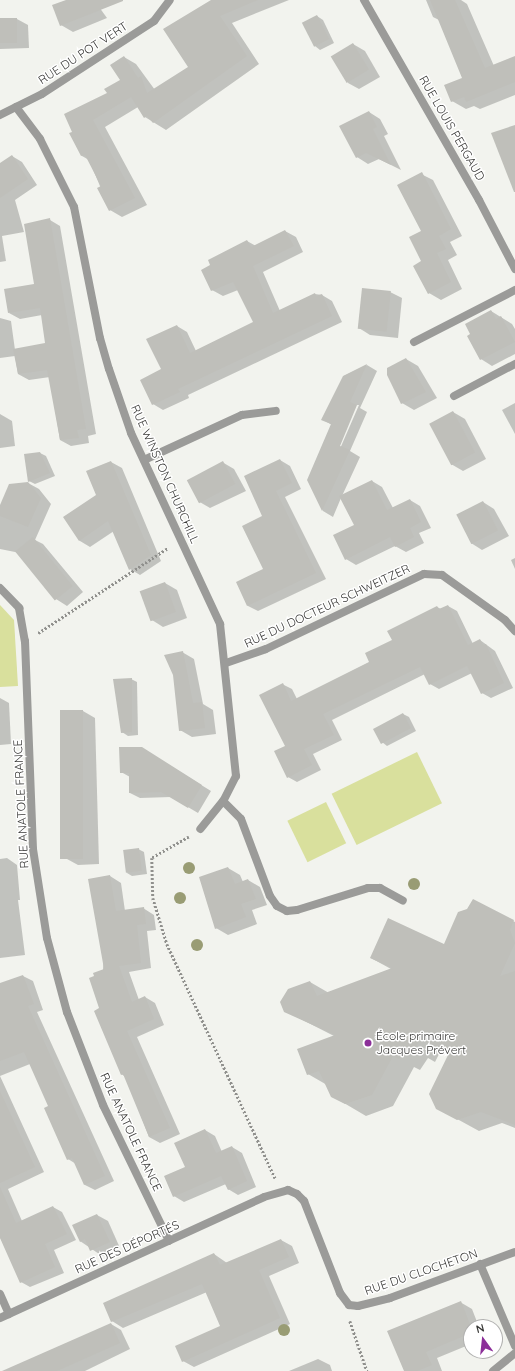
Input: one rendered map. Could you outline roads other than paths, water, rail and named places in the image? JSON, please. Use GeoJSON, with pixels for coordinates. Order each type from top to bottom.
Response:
{"type":"FeatureCollection","features":[{"type":"Feature","properties":{"kind":"street","name":"RUE DU POT VERT"},"geometry":{"type":"LineString","coordinates":[[0,115],[42,94],[154,21],[170,0]]}},
{"type":"Feature","properties":{"kind":"street","name":"RUE LOUIS PERGAUD"},"geometry":{"type":"LineString","coordinates":[[364,0],[479,200],[515,269]]}},
{"type":"Feature","properties":{"kind":"street","name":"RUE WINSTON CHURCHILL"},"geometry":{"type":"LineString","coordinates":[[16,107],[40,139],[74,207],[100,338],[131,433],[220,624],[226,663],[236,776],[223,801],[200,829]]}},
{"type":"Feature","properties":{"kind":"street"},"geometry":{"type":"LineString","coordinates":[[414,342],[515,290]]}},
{"type":"Feature","properties":{"kind":"street"},"geometry":{"type":"LineString","coordinates":[[454,396],[515,364]]}},
{"type":"Feature","properties":{"kind":"street"},"geometry":{"type":"LineString","coordinates":[[144,460],[242,415],[276,411]]}},
{"type":"Feature","properties":{"kind":"street","name":"RUE DU DOCTEUR SCHWEITZER"},"geometry":{"type":"LineString","coordinates":[[226,663],[266,649],[424,574],[442,575],[505,620],[515,630]]}},
{"type":"Feature","properties":{"kind":"street","name":"RUE ANATOLE FRANCE"},"geometry":{"type":"LineString","coordinates":[[0,588],[19,608],[25,641],[33,849],[47,938],[67,1012],[103,1105],[169,1241]]}},
{"type":"Feature","properties":{"kind":"street"},"geometry":{"type":"LineString","coordinates":[[223,801],[241,819],[270,896],[277,906],[287,911],[297,910],[368,888],[380,888],[402,901]]}},
{"type":"Feature","properties":{"kind":"street","name":"RUE DU CLOCHETON"},"geometry":{"type":"LineString","coordinates":[[264,1197],[288,1190],[293,1191],[304,1201],[340,1293],[350,1305],[358,1306],[390,1298],[515,1252]]}},
{"type":"Feature","properties":{"kind":"street","name":"RUE DES DÉPORTÉS"},"geometry":{"type":"LineString","coordinates":[[0,1318],[264,1197]]}},
{"type":"Feature","properties":{"kind":"street"},"geometry":{"type":"LineString","coordinates":[[480,1264],[515,1346]]}},
{"type":"Feature","properties":{"kind":"street"},"geometry":{"type":"LineString","coordinates":[[0,1294],[9,1314]]}},
{"type":"Feature","properties":{"kind":"street"},"geometry":{"type":"LineString","coordinates":[[494,1371],[515,1354]]}},
{"type":"Feature","properties":{"kind":"place","name":"École primaire Jacques Prévert"},"geometry":{"type":"Point","coordinates":[368,1043]}}]}
